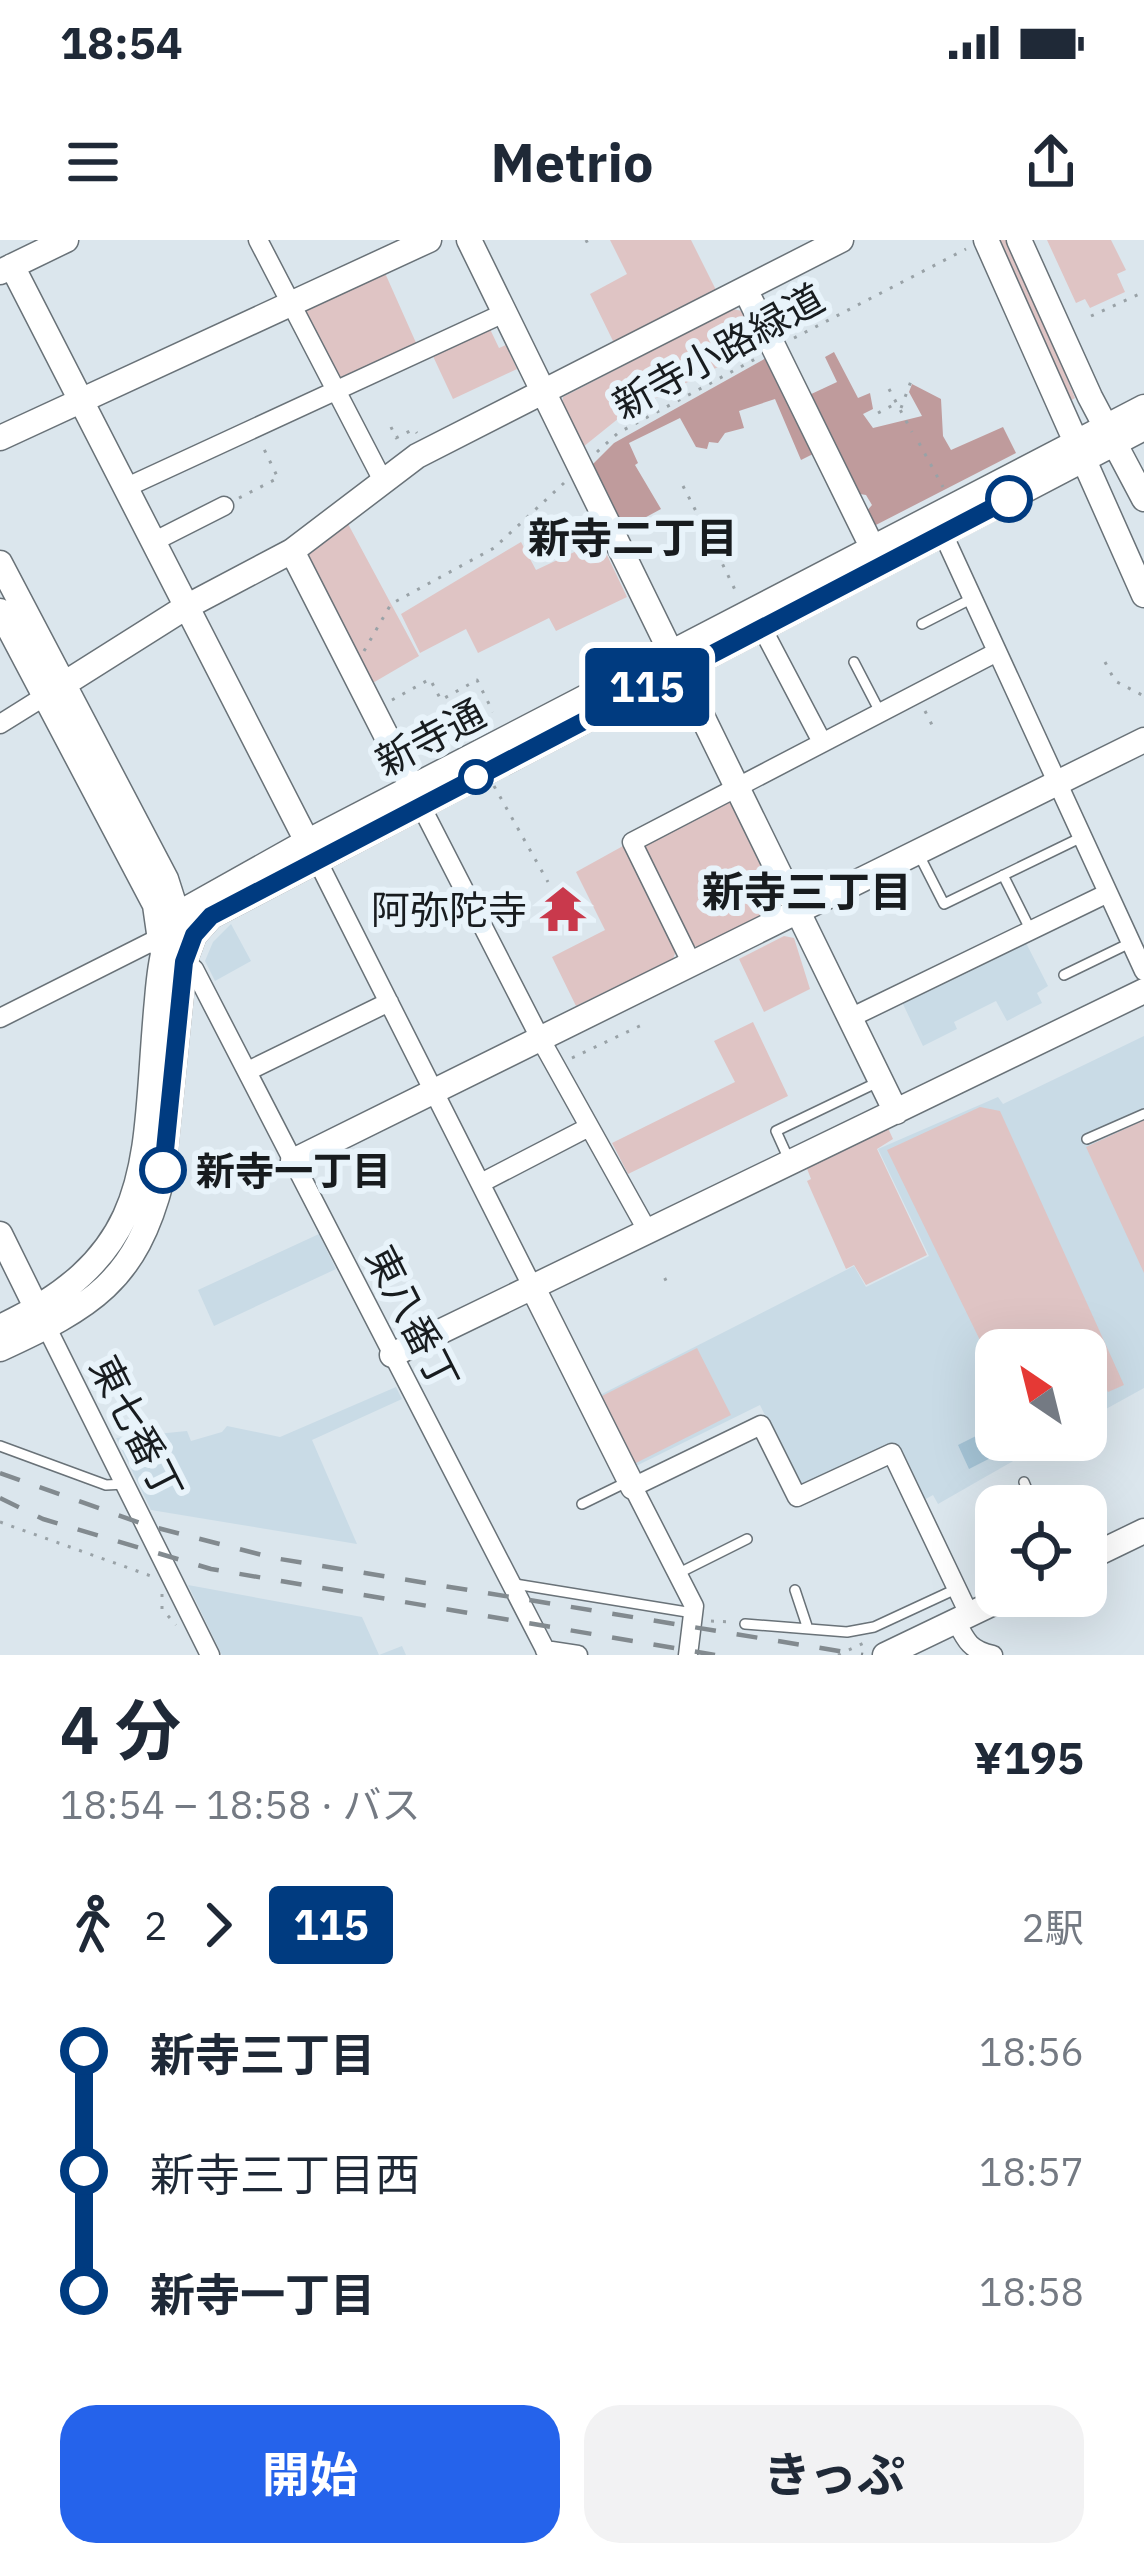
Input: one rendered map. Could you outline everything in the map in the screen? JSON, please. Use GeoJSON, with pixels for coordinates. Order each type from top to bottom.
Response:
{"type":"FeatureCollection","features":[{"type":"Feature","properties":{"kind":"street"},"geometry":{"type":"LineString","coordinates":[[66,240],[6,269],[153,542],[694,1606],[688,1655]]}},
{"type":"Feature","properties":{"kind":"street"},"geometry":{"type":"LineString","coordinates":[[258,240],[382,479]]}},
{"type":"Feature","properties":{"kind":"street"},"geometry":{"type":"LineString","coordinates":[[0,438],[429,240]]}},
{"type":"Feature","properties":{"kind":"street"},"geometry":{"type":"LineString","coordinates":[[469,240],[896,1112]]}},
{"type":"Feature","properties":{"kind":"street"},"geometry":{"type":"LineString","coordinates":[[0,724],[186,607],[292,551],[417,456],[841,240]]}},
{"type":"Feature","properties":{"kind":"street"},"geometry":{"type":"LineString","coordinates":[[1019,240],[1144,499]]}},
{"type":"Feature","properties":{"kind":"street"},"geometry":{"type":"LineString","coordinates":[[977,244],[1082,450],[1144,595]]}},
{"type":"Feature","properties":{"kind":"street"},"geometry":{"type":"LineString","coordinates":[[745,289],[877,557]]}},
{"type":"Feature","properties":{"kind":"street"},"geometry":{"type":"LineString","coordinates":[[125,488],[504,313]]}},
{"type":"Feature","properties":{"kind":"street","name":"新寺通"},"geometry":{"type":"LineString","coordinates":[[1112,435],[1144,406]]}},
{"type":"Feature","properties":{"kind":"street","name":"新寺通"},"geometry":{"type":"LineString","coordinates":[[675,662],[762,628],[941,514],[1112,435],[1144,428]]}},
{"type":"Feature","properties":{"kind":"street"},"geometry":{"type":"LineString","coordinates":[[153,542],[224,506]]}},
{"type":"Feature","properties":{"kind":"street"},"geometry":{"type":"LineString","coordinates":[[941,514],[971,599],[1144,971]]}},
{"type":"Feature","properties":{"kind":"street"},"geometry":{"type":"LineString","coordinates":[[292,551],[541,1040],[646,1230]]}},
{"type":"Feature","properties":{"kind":"street","name":"新寺通"},"geometry":{"type":"LineString","coordinates":[[173,939],[212,904],[877,557]]}},
{"type":"Feature","properties":{"kind":"street","name":"東八番丁"},"geometry":{"type":"LineString","coordinates":[[0,563],[155,905],[248,1071],[546,1653]]}},
{"type":"Feature","properties":{"kind":"street","name":"東八番丁"},"geometry":{"type":"LineString","coordinates":[[0,611],[54,690],[166,879],[173,939]]}},
{"type":"Feature","properties":{"kind":"street"},"geometry":{"type":"LineString","coordinates":[[762,628],[822,742]]}},
{"type":"Feature","properties":{"kind":"street"},"geometry":{"type":"LineString","coordinates":[[692,964],[632,842],[995,652]]}},
{"type":"Feature","properties":{"kind":"street"},"geometry":{"type":"LineString","coordinates":[[293,1161],[1144,740]]}},
{"type":"Feature","properties":{"kind":"street"},"geometry":{"type":"LineString","coordinates":[[0,1018],[173,939],[194,935],[212,904],[166,879]]}},
{"type":"Feature","properties":{"kind":"street"},"geometry":{"type":"LineString","coordinates":[[850,1018],[1108,893]]}},
{"type":"Feature","properties":{"kind":"street"},"geometry":{"type":"LineString","coordinates":[[0,1327],[42,1318],[107,1288],[125,1267],[154,1213],[162,1179],[179,1006],[173,939]]}},
{"type":"Feature","properties":{"kind":"street"},"geometry":{"type":"LineString","coordinates":[[0,1349],[42,1318],[104,1254],[133,1200],[173,939]]}},
{"type":"Feature","properties":{"kind":"street"},"geometry":{"type":"LineString","coordinates":[[392,1355],[1144,991]]}},
{"type":"Feature","properties":{"kind":"street"},"geometry":{"type":"LineString","coordinates":[[248,1071],[388,1002]]}},
{"type":"Feature","properties":{"kind":"street"},"geometry":{"type":"LineString","coordinates":[[179,1006],[217,1012]]}},
{"type":"Feature","properties":{"kind":"street"},"geometry":{"type":"LineString","coordinates":[[481,1183],[589,1127]]}},
{"type":"Feature","properties":{"kind":"street","name":"東七番丁"},"geometry":{"type":"LineString","coordinates":[[0,1234],[210,1655]]}},
{"type":"Feature","properties":{"kind":"street"},"geometry":{"type":"LineString","coordinates":[[632,1484],[761,1425],[797,1497],[889,1446],[956,1589],[967,1645],[993,1655]]}},
{"type":"Feature","properties":{"kind":"street"},"geometry":{"type":"LineString","coordinates":[[1107,1549],[1144,1531]]}},
{"type":"Feature","properties":{"kind":"street"},"geometry":{"type":"LineString","coordinates":[[880,1650],[975,1611]]}},
{"type":"Feature","properties":{"kind":"street"},"geometry":{"type":"LineString","coordinates":[[546,1653],[578,1655]]}},
{"type":"Feature","properties":{"kind":"lane"},"geometry":{"type":"LineString","coordinates":[[922,624],[971,599]]}},
{"type":"Feature","properties":{"kind":"lane"},"geometry":{"type":"LineString","coordinates":[[854,662],[880,712]]}},
{"type":"Feature","properties":{"kind":"lane"},"geometry":{"type":"LineString","coordinates":[[918,852],[944,904],[1082,837]]}},
{"type":"Feature","properties":{"kind":"lane"},"geometry":{"type":"LineString","coordinates":[[1003,875],[1030,930]]}},
{"type":"Feature","properties":{"kind":"lane"},"geometry":{"type":"LineString","coordinates":[[1064,975],[1130,943]]}},
{"type":"Feature","properties":{"kind":"lane"},"geometry":{"type":"LineString","coordinates":[[790,1162],[776,1131],[881,1081]]}},
{"type":"Feature","properties":{"kind":"lane"},"geometry":{"type":"LineString","coordinates":[[1087,1139],[1144,1114]]}},
{"type":"Feature","properties":{"kind":"lane"},"geometry":{"type":"LineString","coordinates":[[0,1446],[106,1485],[124,1484]]}},
{"type":"Feature","properties":{"kind":"lane"},"geometry":{"type":"LineString","coordinates":[[582,1504],[632,1484]]}},
{"type":"Feature","properties":{"kind":"lane"},"geometry":{"type":"LineString","coordinates":[[677,1574],[747,1539]]}},
{"type":"Feature","properties":{"kind":"lane"},"geometry":{"type":"LineString","coordinates":[[509,1583],[693,1615]]}},
{"type":"Feature","properties":{"kind":"lane"},"geometry":{"type":"LineString","coordinates":[[746,1624],[847,1632],[874,1627],[956,1589]]}},
{"type":"Feature","properties":{"kind":"lane"},"geometry":{"type":"LineString","coordinates":[[795,1590],[808,1629]]}},
{"type":"Feature","properties":{"kind":"path","name":"新寺小路緑道"},"geometry":{"type":"LineString","coordinates":[[350,661],[364,653],[391,604],[494,548],[618,433],[977,244]]}},
{"type":"Feature","properties":{"kind":"path"},"geometry":{"type":"LineString","coordinates":[[1090,316],[1144,292]]}},
{"type":"Feature","properties":{"kind":"path"},"geometry":{"type":"LineString","coordinates":[[901,410],[911,381]]}},
{"type":"Feature","properties":{"kind":"path"},"geometry":{"type":"LineString","coordinates":[[889,389],[912,432]]}},
{"type":"Feature","properties":{"kind":"path"},"geometry":{"type":"LineString","coordinates":[[878,413],[896,403]]}},
{"type":"Feature","properties":{"kind":"path"},"geometry":{"type":"LineString","coordinates":[[391,427],[396,437],[415,429],[418,435]]}},
{"type":"Feature","properties":{"kind":"path"},"geometry":{"type":"LineString","coordinates":[[224,506],[278,478],[253,428]]}},
{"type":"Feature","properties":{"kind":"path"},"geometry":{"type":"LineString","coordinates":[[919,443],[941,514]]}},
{"type":"Feature","properties":{"kind":"path"},"geometry":{"type":"LineString","coordinates":[[683,486],[700,519]]}},
{"type":"Feature","properties":{"kind":"path"},"geometry":{"type":"LineString","coordinates":[[706,532],[740,601]]}},
{"type":"Feature","properties":{"kind":"path"},"geometry":{"type":"LineString","coordinates":[[1106,662],[1115,681],[1144,696]]}},
{"type":"Feature","properties":{"kind":"path"},"geometry":{"type":"LineString","coordinates":[[392,700],[430,680],[441,700],[477,680],[493,712]]}},
{"type":"Feature","properties":{"kind":"path"},"geometry":{"type":"LineString","coordinates":[[924,710],[934,729]]}},
{"type":"Feature","properties":{"kind":"path"},"geometry":{"type":"LineString","coordinates":[[494,785],[548,882]]}},
{"type":"Feature","properties":{"kind":"path"},"geometry":{"type":"LineString","coordinates":[[571,1059],[644,1024]]}},
{"type":"Feature","properties":{"kind":"path"},"geometry":{"type":"LineString","coordinates":[[0,1522],[173,1582]]}},
{"type":"Feature","properties":{"kind":"path"},"geometry":{"type":"LineString","coordinates":[[693,1615],[746,1624]]}},
{"type":"Feature","properties":{"kind":"path"},"geometry":{"type":"LineString","coordinates":[[838,1655],[880,1650]]}},
{"type":"Feature","properties":{"kind":"shaded area"},"geometry":{"type":"Polygon","coordinates":[[[610,240],[691,240],[716,290],[614,343],[590,294],[627,274],[610,240]]]}},
{"type":"Feature","properties":{"kind":"shaded area"},"geometry":{"type":"Polygon","coordinates":[[[996,240],[1010,240],[1075,398],[1070,401],[996,240]]]}},
{"type":"Feature","properties":{"kind":"shaded area"},"geometry":{"type":"Polygon","coordinates":[[[1047,240],[1111,240],[1126,270],[1117,274],[1125,292],[1090,308],[1085,299],[1076,303],[1047,240]]]}},
{"type":"Feature","properties":{"kind":"shaded area"},"geometry":{"type":"Polygon","coordinates":[[[385,273],[417,345],[344,378],[336,376],[305,318],[306,310],[385,273]]]}},
{"type":"Feature","properties":{"kind":"shaded area"},"geometry":{"type":"Polygon","coordinates":[[[733,309],[746,312],[762,345],[624,414],[583,447],[562,405],[563,397],[733,309]]]}},
{"type":"Feature","properties":{"kind":"shaded area"},"geometry":{"type":"Polygon","coordinates":[[[489,327],[499,348],[506,345],[517,369],[453,399],[432,354],[489,327]]]}},
{"type":"Feature","properties":{"kind":"shaded area"},"geometry":{"type":"Polygon","coordinates":[[[834,352],[858,398],[870,393],[873,409],[863,414],[873,428],[922,416],[909,392],[912,384],[941,399],[943,436],[951,450],[1003,427],[1016,453],[872,527],[865,513],[872,505],[866,495],[854,493],[807,396],[837,382],[825,357],[834,352]]]}},
{"type":"Feature","properties":{"kind":"shaded area"},"geometry":{"type":"Polygon","coordinates":[[[768,357],[817,452],[801,460],[775,399],[739,411],[744,428],[725,433],[718,443],[709,442],[707,449],[696,447],[680,418],[629,443],[635,465],[661,509],[624,529],[591,466],[614,443],[768,357]]]}},
{"type":"Feature","properties":{"kind":"shaded area"},"geometry":{"type":"Polygon","coordinates":[[[347,522],[419,656],[371,684],[306,555],[347,522]]]}},
{"type":"Feature","properties":{"kind":"shaded area"},"geometry":{"type":"Polygon","coordinates":[[[600,540],[627,597],[556,631],[549,618],[478,653],[466,629],[420,653],[401,614],[521,542],[536,570],[600,540]]]}},
{"type":"Feature","properties":{"kind":"shaded area"},"geometry":{"type":"Polygon","coordinates":[[[722,800],[733,803],[778,898],[774,910],[699,948],[690,944],[643,851],[646,842],[722,800]]]}},
{"type":"Feature","properties":{"kind":"shaded area"},"geometry":{"type":"Polygon","coordinates":[[[623,846],[676,951],[673,959],[576,1006],[552,957],[605,930],[576,872],[623,846]]]}},
{"type":"Feature","properties":{"kind":"shaded area"},"geometry":{"type":"Polygon","coordinates":[[[231,924],[251,961],[215,981],[205,961],[213,942],[231,924]]]}},
{"type":"Feature","properties":{"kind":"shaded area"},"geometry":{"type":"Polygon","coordinates":[[[784,936],[794,938],[810,989],[764,1012],[739,959],[784,936]]]}},
{"type":"Feature","properties":{"kind":"shaded area"},"geometry":{"type":"Polygon","coordinates":[[[1025,941],[1048,986],[1037,993],[1042,1003],[1007,1021],[996,1001],[954,1022],[957,1029],[923,1046],[902,1002],[1025,941]]]}},
{"type":"Feature","properties":{"kind":"shaded area"},"geometry":{"type":"Polygon","coordinates":[[[753,1022],[788,1096],[628,1174],[612,1143],[735,1082],[714,1041],[753,1022]]]}},
{"type":"Feature","properties":{"kind":"shaded area"},"geometry":{"type":"Polygon","coordinates":[[[1144,1036],[1144,1388],[1107,1408],[1107,1329],[975,1329],[975,1461],[1013,1461],[938,1504],[933,1495],[922,1501],[894,1446],[807,1487],[799,1485],[760,1405],[634,1467],[598,1396],[854,1266],[866,1287],[929,1256],[878,1149],[998,1097],[1003,1104],[1144,1036]]]}},
{"type":"Feature","properties":{"kind":"shaded area"},"geometry":{"type":"Polygon","coordinates":[[[980,1107],[1000,1111],[1099,1329],[975,1330],[887,1150],[980,1107]]]}},
{"type":"Feature","properties":{"kind":"shaded area"},"geometry":{"type":"Polygon","coordinates":[[[1144,1120],[1144,1273],[1086,1147],[1144,1120]]]}},
{"type":"Feature","properties":{"kind":"shaded area"},"geometry":{"type":"Polygon","coordinates":[[[887,1126],[893,1139],[877,1149],[927,1255],[866,1285],[854,1265],[846,1269],[807,1181],[811,1179],[806,1166],[887,1126]]]}},
{"type":"Feature","properties":{"kind":"shaded area"},"geometry":{"type":"Polygon","coordinates":[[[319,1234],[336,1269],[214,1326],[198,1290],[319,1234]]]}},
{"type":"Feature","properties":{"kind":"shaded area"},"geometry":{"type":"Polygon","coordinates":[[[1107,1347],[1124,1385],[1107,1390],[1107,1347]]]}},
{"type":"Feature","properties":{"kind":"shaded area"},"geometry":{"type":"Polygon","coordinates":[[[697,1348],[731,1415],[634,1464],[600,1397],[697,1348]]]}},
{"type":"Feature","properties":{"kind":"shaded area"},"geometry":{"type":"Polygon","coordinates":[[[396,1387],[402,1399],[312,1440],[357,1544],[151,1510],[116,1438],[187,1431],[191,1441],[222,1432],[227,1426],[280,1437],[396,1387]]]}},
{"type":"Feature","properties":{"kind":"shaded area"},"geometry":{"type":"Polygon","coordinates":[[[188,1585],[362,1617],[379,1655],[222,1655],[188,1585]]]}},
{"type":"Feature","properties":{"kind":"shaded area"},"geometry":{"type":"Polygon","coordinates":[[[402,1646],[406,1655],[379,1655],[402,1646]]]}},
{"type":"Feature","properties":{"kind":"water"},"geometry":{"type":"Polygon","coordinates":[[[975,1436],[975,1461],[985,1461],[969,1469],[958,1445],[975,1436]]]}},
{"type":"Feature","properties":{"kind":"railway"},"geometry":{"type":"LineString","coordinates":[[0,1473],[146,1525],[274,1558],[863,1655]]}},
{"type":"Feature","properties":{"kind":"railway"},"geometry":{"type":"LineString","coordinates":[[0,1498],[43,1519],[211,1569],[715,1655]]}},
{"type":"Feature","properties":{"kind":"bus line","name":"115"},"geometry":{"type":"LineString","coordinates":[[163,1170],[184,962],[194,935],[211,916],[1009,499]]}},
{"type":"Feature","properties":{"kind":"place","name":"阿弥陀寺"},"geometry":{"type":"Point","coordinates":[563,909]}},
{"type":"Feature","properties":{"kind":"place","name":"新寺一丁目"},"geometry":{"type":"Point","coordinates":[163,1170]}},
{"type":"Feature","properties":{"kind":"district","name":"新寺二丁目"},"geometry":{"type":"Point","coordinates":[633,537]}},
{"type":"Feature","properties":{"kind":"district","name":"新寺三丁目"},"geometry":{"type":"Point","coordinates":[807,891]}}]}
